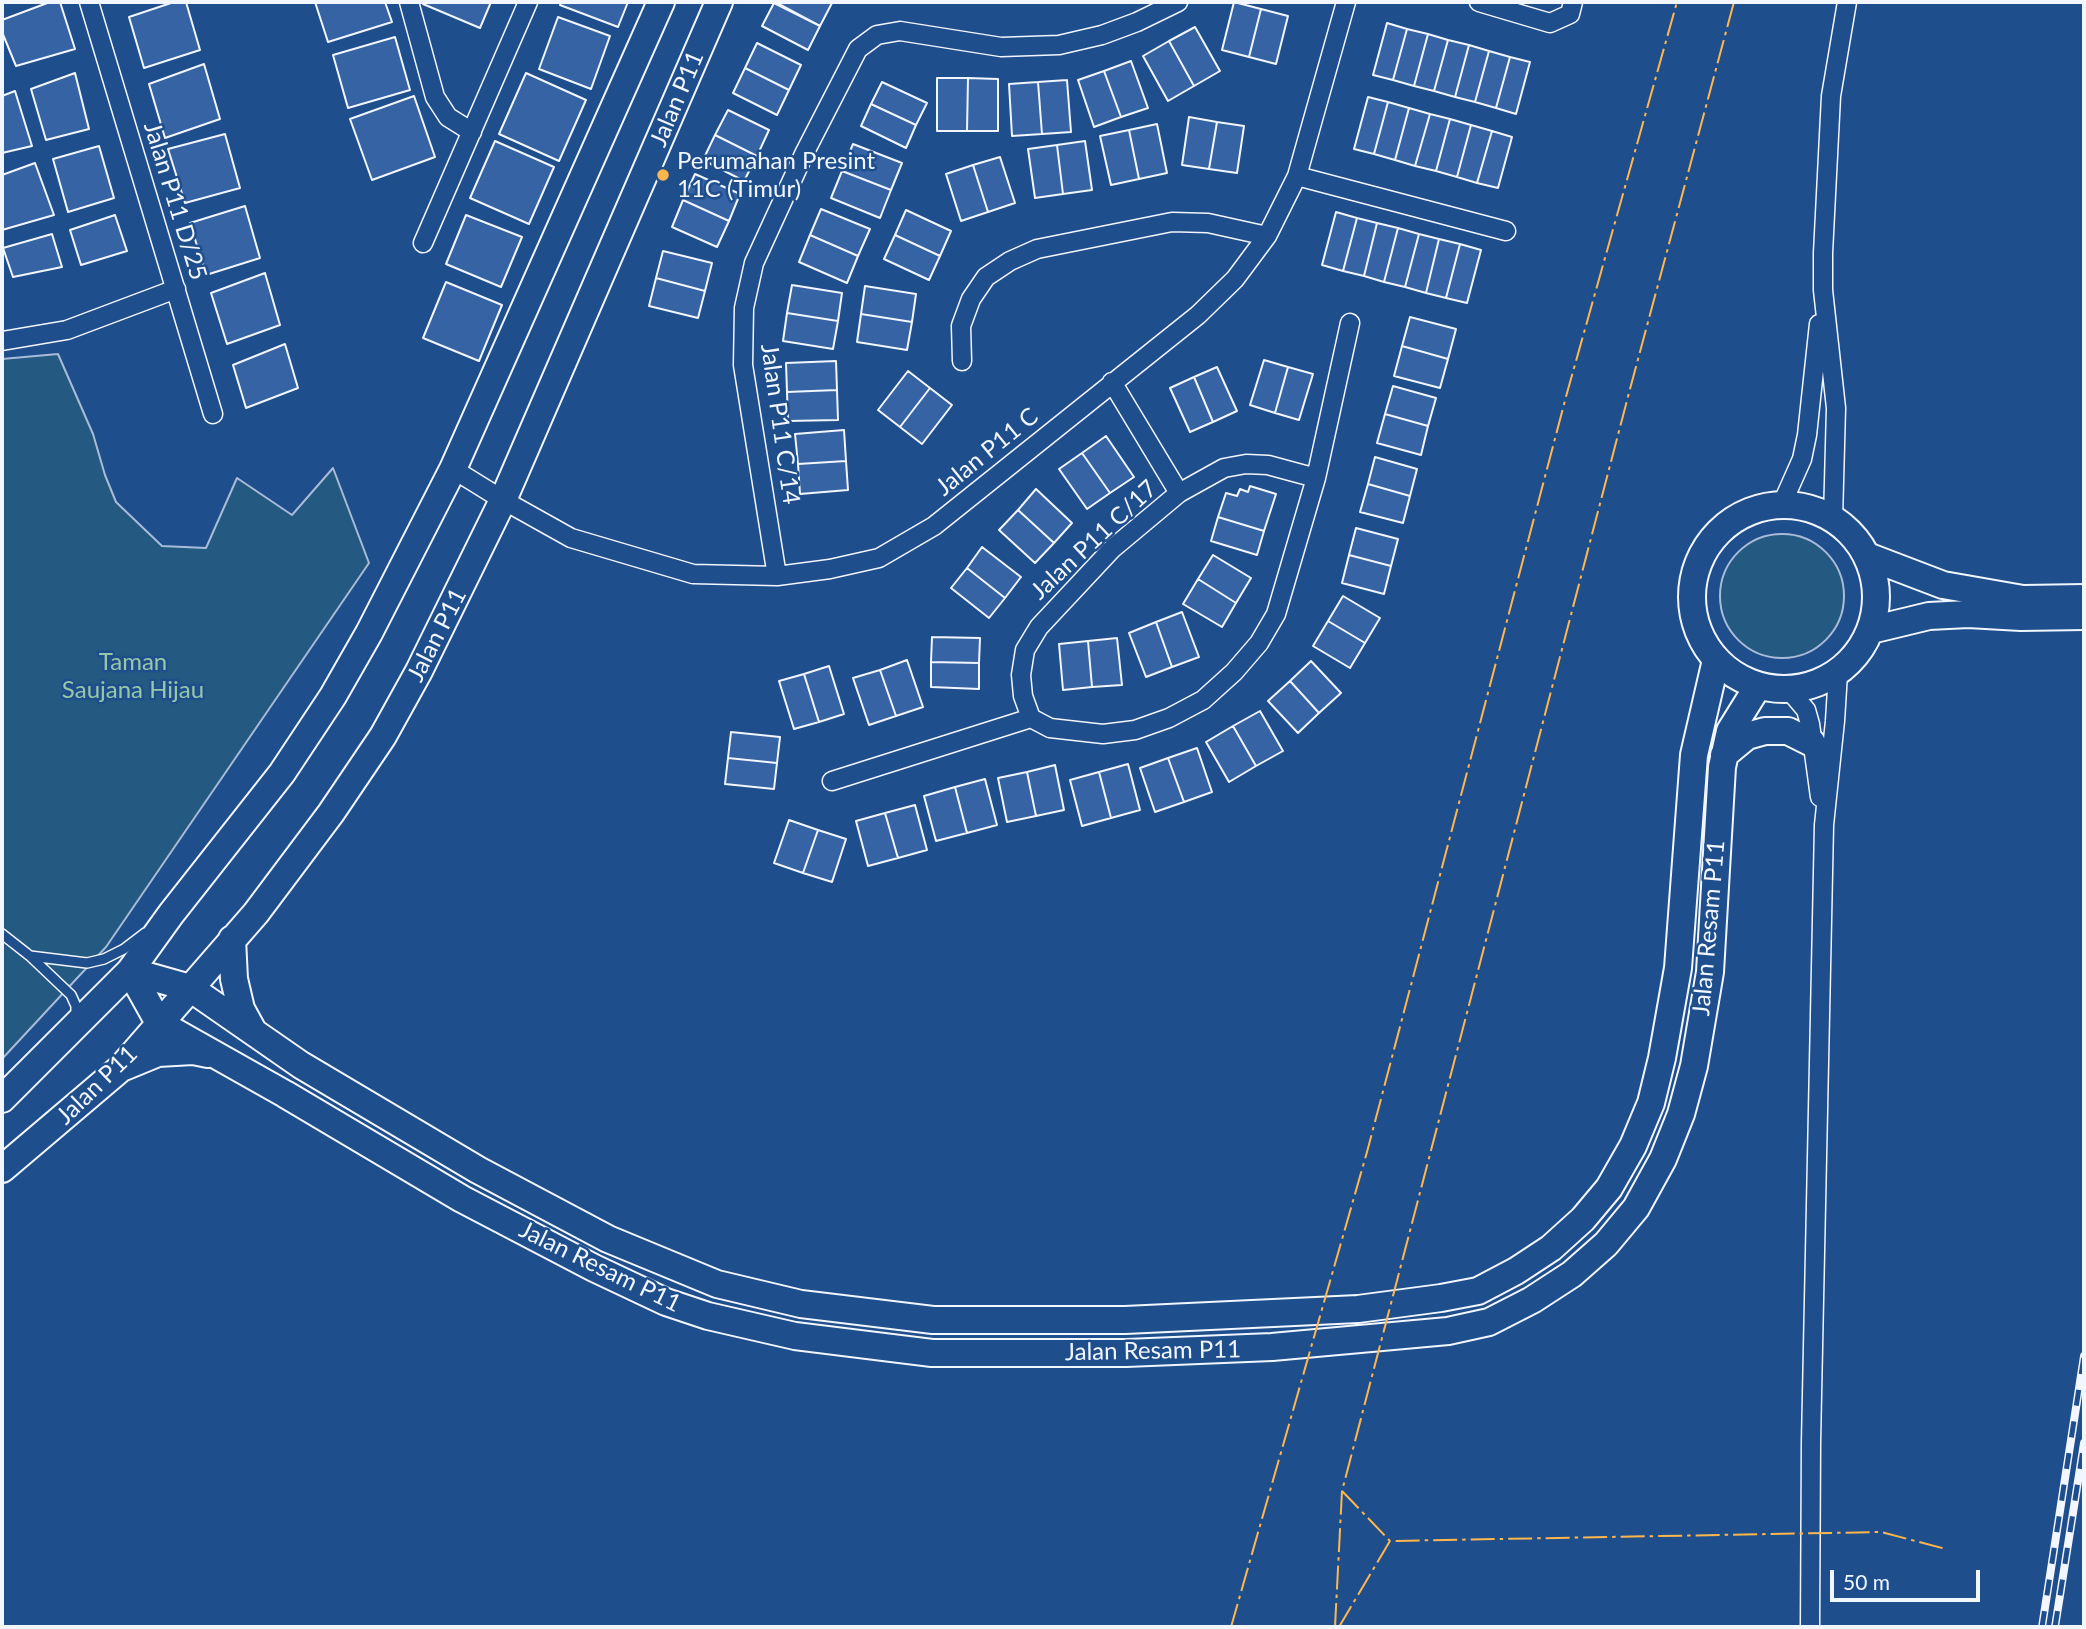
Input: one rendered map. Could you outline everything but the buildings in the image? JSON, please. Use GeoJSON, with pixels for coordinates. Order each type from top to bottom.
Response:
{"type":"FeatureCollection","features":[{"type":"Feature","properties":{"kind":"main road"},"geometry":{"type":"LineString","coordinates":[[2,1098],[130,971],[171,914],[282,773],[332,696],[369,633],[453,469],[661,2]]}},
{"type":"Feature","properties":{"kind":"main road","name":"Jalan P11"},"geometry":{"type":"LineString","coordinates":[[2,1169],[121,1068],[256,913],[331,813],[383,736],[419,671],[503,500],[719,2]]}},
{"type":"Feature","properties":{"kind":"main road"},"geometry":{"type":"LineString","coordinates":[[1782,505],[1809,508],[1833,519],[1853,535],[1867,556],[1876,593],[1871,630],[1857,654],[1838,673],[1789,690],[1758,686],[1735,676],[1716,660],[1702,638],[1693,613],[1693,586],[1699,561],[1713,538],[1732,520],[1756,509],[1782,505]]}},
{"type":"Feature","properties":{"kind":"main road"},"geometry":{"type":"LineString","coordinates":[[1867,556],[1942,585],[2022,608],[2084,616]]}},
{"type":"Feature","properties":{"kind":"main road"},"geometry":{"type":"LineString","coordinates":[[1871,630],[1929,616],[2022,608],[2084,598]]}},
{"type":"Feature","properties":{"kind":"main road","name":"Jalan Resam P11"},"geometry":{"type":"LineString","coordinates":[[130,971],[190,988],[301,1065],[478,1170],[608,1239],[717,1284],[801,1304],[933,1320],[1125,1320],[1357,1309],[1441,1298],[1478,1290],[1516,1271],[1551,1248],[1583,1219],[1609,1188],[1633,1146],[1651,1103],[1678,968],[1694,755],[1716,660]]}},
{"type":"Feature","properties":{"kind":"main road","name":"Jalan Resam P11"},"geometry":{"type":"LineString","coordinates":[[159,1023],[462,1199],[594,1268],[666,1302],[708,1316],[782,1334],[932,1353],[1057,1353],[1272,1348],[1448,1331],[1489,1322],[1532,1300],[1572,1274],[1606,1244],[1636,1208],[1663,1159],[1681,1114],[1694,1066],[1710,972],[1724,755],[1730,731],[1758,686]]}},
{"type":"Feature","properties":{"kind":"main road"},"geometry":{"type":"LineString","coordinates":[[1724,755],[1747,736],[1765,731],[1788,731],[1812,744]]}},
{"type":"Feature","properties":{"kind":"main road"},"geometry":{"type":"LineString","coordinates":[[232,939],[234,979],[241,1009],[254,1032]]}},
{"type":"Feature","properties":{"kind":"main road"},"geometry":{"type":"LineString","coordinates":[[130,971],[159,1023]]}},
{"type":"Feature","properties":{"kind":"main road"},"geometry":{"type":"LineString","coordinates":[[121,1068],[158,1054],[193,1051],[217,1056]]}},
{"type":"Feature","properties":{"kind":"street","name":"Jalan P11 D/25"},"geometry":{"type":"LineString","coordinates":[[89,2],[213,414]]}},
{"type":"Feature","properties":{"kind":"street"},"geometry":{"type":"LineString","coordinates":[[409,2],[435,97],[448,117],[472,132]]}},
{"type":"Feature","properties":{"kind":"street"},"geometry":{"type":"LineString","coordinates":[[423,243],[528,2]]}},
{"type":"Feature","properties":{"kind":"street","name":"Jalan P11 C/14"},"geometry":{"type":"LineString","coordinates":[[777,576],[743,365],[744,308],[754,263],[805,152],[858,49],[877,35],[900,32],[1001,47],[1059,45],[1102,36],[1178,2]]}},
{"type":"Feature","properties":{"kind":"street","name":"Jalan P11 C"},"geometry":{"type":"LineString","coordinates":[[453,469],[571,538],[693,574],[777,576],[830,569],[879,558],[934,526],[1198,315],[1235,279],[1267,236],[1297,176],[1346,2]]}},
{"type":"Feature","properties":{"kind":"street"},"geometry":{"type":"LineString","coordinates":[[1479,2],[1550,23],[1570,14],[1573,2]]}},
{"type":"Feature","properties":{"kind":"street"},"geometry":{"type":"LineString","coordinates":[[1833,519],[1836,408],[1823,289],[1823,253],[1831,96],[1847,2]]}},
{"type":"Feature","properties":{"kind":"street"},"geometry":{"type":"LineString","coordinates":[[1297,176],[1506,231]]}},
{"type":"Feature","properties":{"kind":"street"},"geometry":{"type":"LineString","coordinates":[[962,360],[961,326],[971,299],[986,278],[1010,261],[1037,249],[1172,222],[1208,223],[1267,236]]}},
{"type":"Feature","properties":{"kind":"street"},"geometry":{"type":"LineString","coordinates":[[2,341],[66,330],[176,289]]}},
{"type":"Feature","properties":{"kind":"street"},"geometry":{"type":"LineString","coordinates":[[1782,505],[1802,459],[1807,435],[1823,289]]}},
{"type":"Feature","properties":{"kind":"street"},"geometry":{"type":"LineString","coordinates":[[832,781],[1031,718],[1050,728],[1103,734],[1135,730],[1169,718],[1203,700],[1234,672],[1259,643],[1276,614],[1316,478],[1350,323]]}},
{"type":"Feature","properties":{"kind":"street"},"geometry":{"type":"LineString","coordinates":[[1112,382],[1179,493]]}},
{"type":"Feature","properties":{"kind":"street","name":"Jalan P11 C/17"},"geometry":{"type":"LineString","coordinates":[[1031,718],[1023,696],[1021,675],[1025,650],[1038,627],[1112,549],[1179,493],[1224,468],[1246,464],[1268,465],[1316,478]]}},
{"type":"Feature","properties":{"kind":"street"},"geometry":{"type":"LineString","coordinates":[[1810,1627],[1824,825],[1838,673]]}},
{"type":"Feature","properties":{"kind":"street"},"geometry":{"type":"LineString","coordinates":[[1789,690],[1806,710],[1824,825]]}},
{"type":"Feature","properties":{"kind":"lane"},"geometry":{"type":"LineString","coordinates":[[30,956],[87,963],[104,959],[124,949],[171,914]]}},
{"type":"Feature","properties":{"kind":"lane"},"geometry":{"type":"LineString","coordinates":[[2,934],[71,995],[76,1006],[76,1026]]}},
{"type":"Feature","properties":{"kind":"green space","name":"Taman Saujana Hijau"},"geometry":{"type":"Polygon","coordinates":[[[58,354],[93,434],[116,502],[162,546],[206,548],[237,478],[292,515],[333,468],[369,563],[106,947],[2,1059],[2,359],[58,354]]]}},
{"type":"Feature","properties":{"kind":"green space"},"geometry":{"type":"Polygon","coordinates":[[[1782,534],[1806,539],[1826,552],[1839,572],[1844,596],[1839,620],[1826,640],[1806,653],[1782,658],[1758,653],[1738,640],[1725,620],[1720,596],[1725,572],[1738,552],[1758,539],[1782,534]]]}},
{"type":"Feature","properties":{"kind":"railway"},"geometry":{"type":"LineString","coordinates":[[2042,1627],[2084,1356]]}},
{"type":"Feature","properties":{"kind":"railway"},"geometry":{"type":"LineString","coordinates":[[2055,1627],[2084,1443]]}},
{"type":"Feature","properties":{"kind":"power"},"geometry":{"type":"LineString","coordinates":[[1231,1627],[1367,1152],[1567,393],[1677,2]]}},
{"type":"Feature","properties":{"kind":"power"},"geometry":{"type":"LineString","coordinates":[[1335,1627],[1342,1491],[1734,2]]}},
{"type":"Feature","properties":{"kind":"power"},"geometry":{"type":"LineString","coordinates":[[1342,1491],[1390,1541],[1881,1532],[1946,1549]]}},
{"type":"Feature","properties":{"kind":"power"},"geometry":{"type":"LineString","coordinates":[[1339,1627],[1390,1541]]}},
{"type":"Feature","properties":{"kind":"place","name":"Perumahan Presint 11C (Timur)"},"geometry":{"type":"Point","coordinates":[663,175]}}]}
